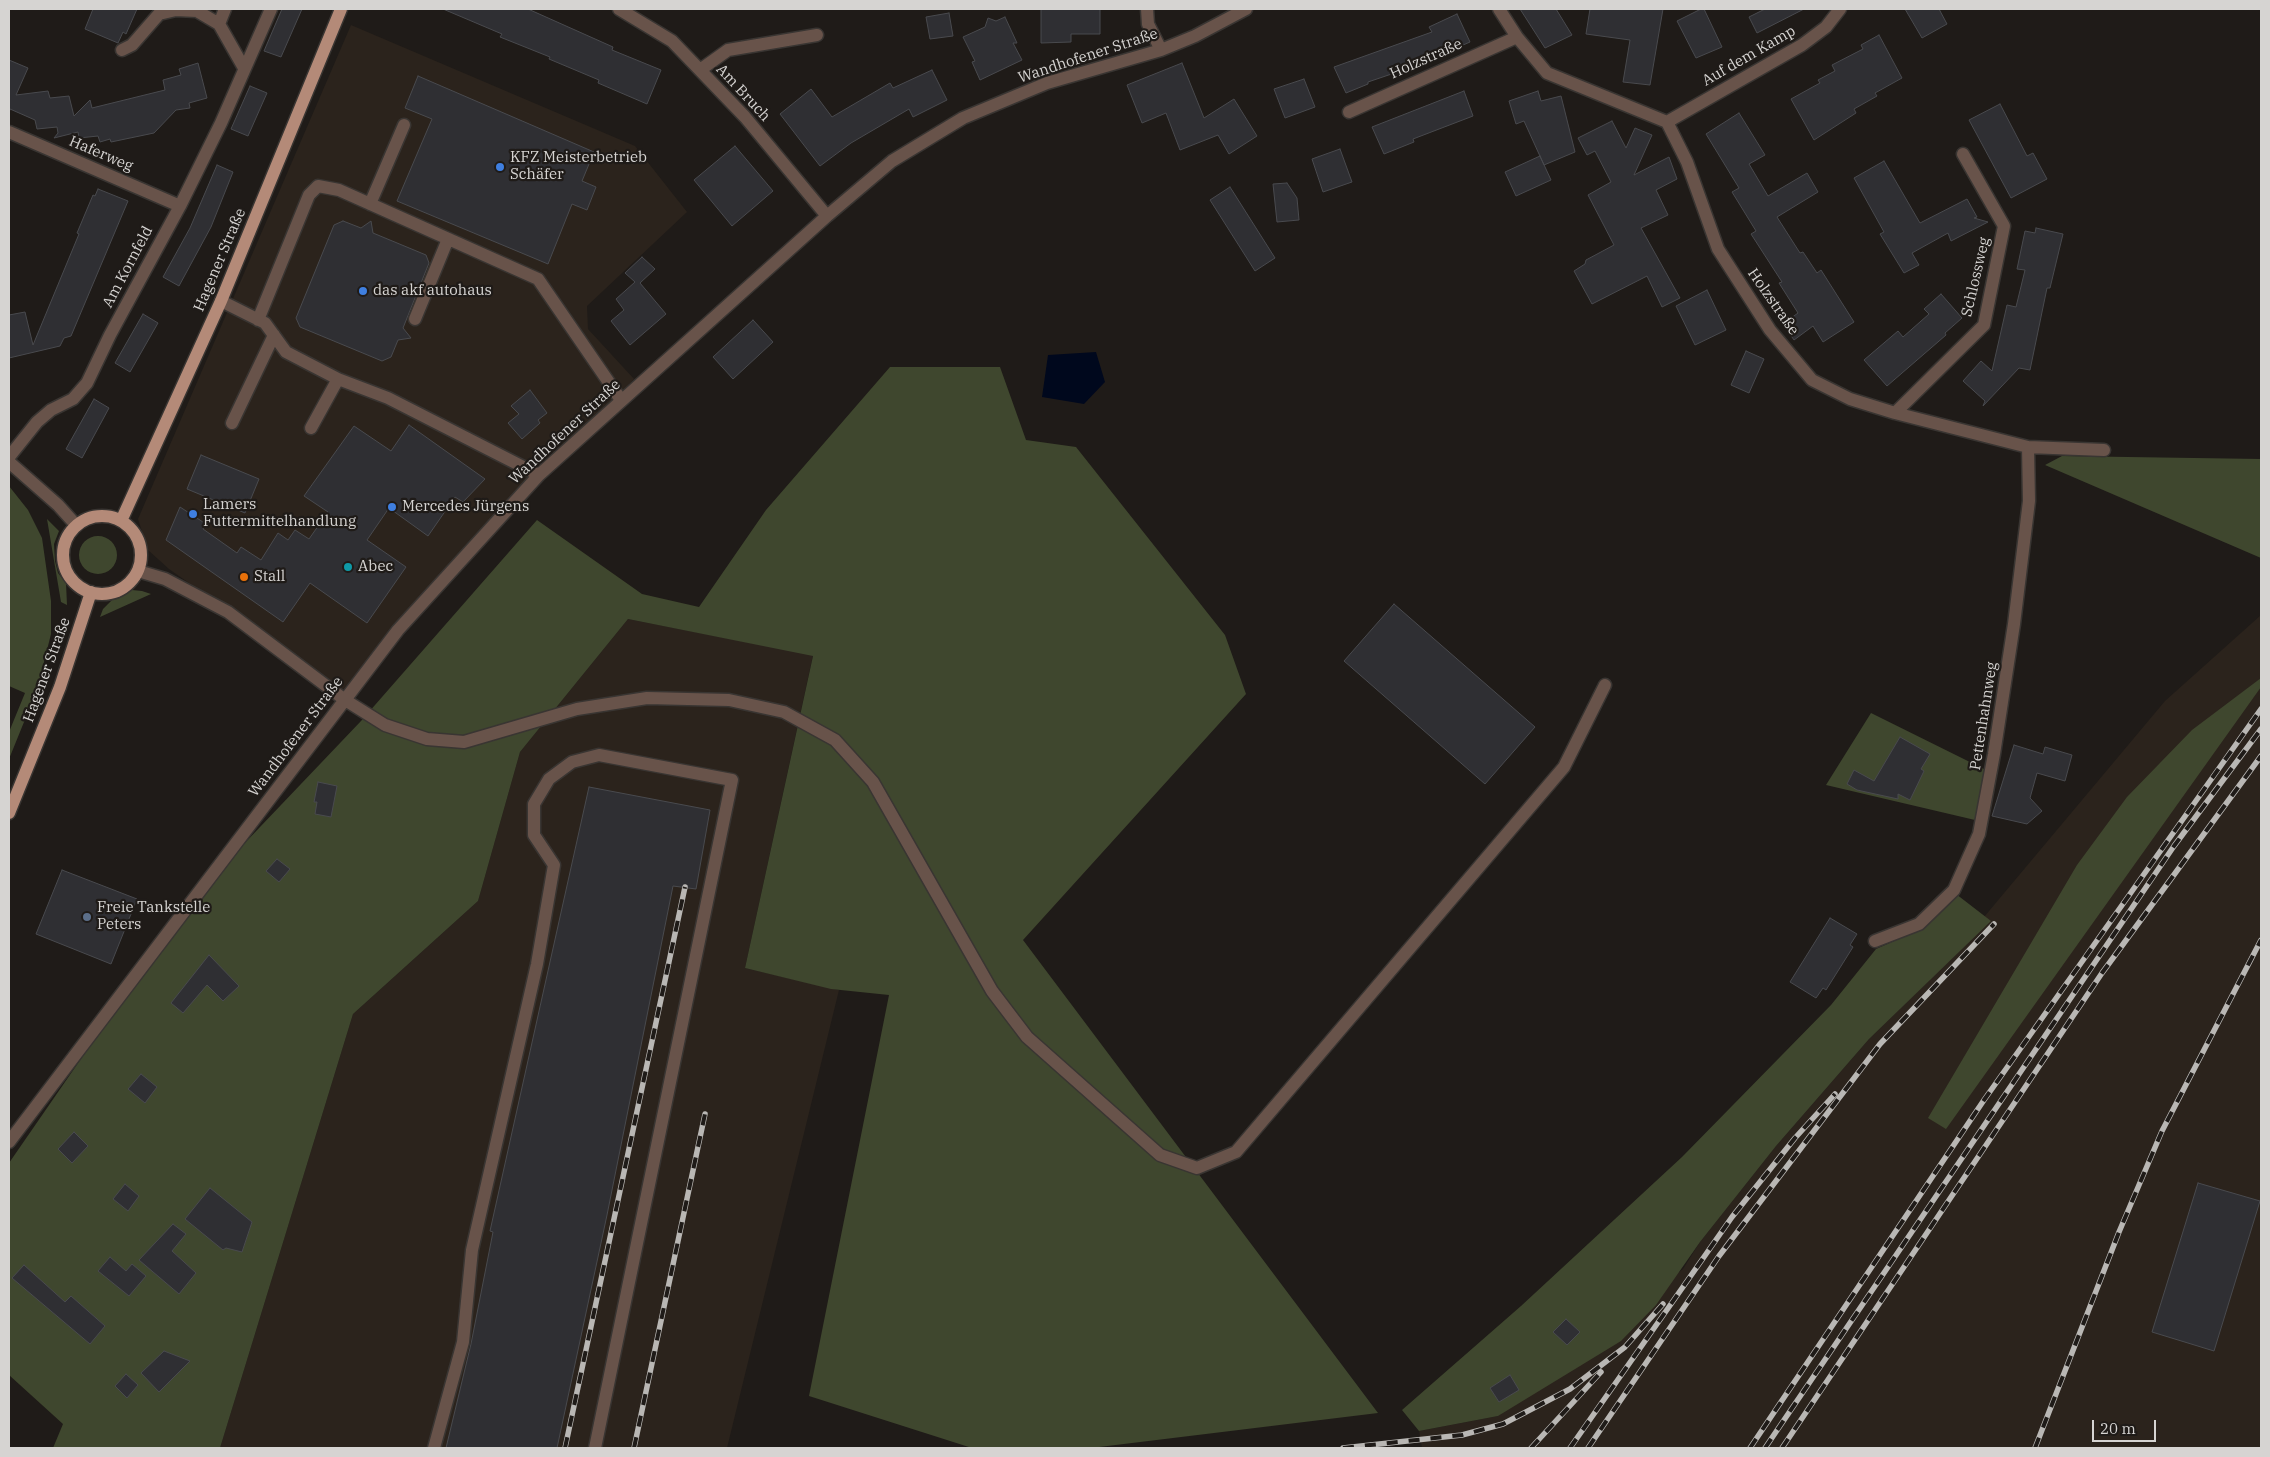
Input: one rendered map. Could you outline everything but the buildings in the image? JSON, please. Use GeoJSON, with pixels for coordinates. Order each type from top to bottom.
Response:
{"type":"FeatureCollection","features":[{"type":"Feature","properties":{"kind":"main road","name":"Hagener Straße"},"geometry":{"type":"LineString","coordinates":[[121,521],[221,302],[341,9]]}},
{"type":"Feature","properties":{"kind":"main road"},"geometry":{"type":"LineString","coordinates":[[98,516],[121,521],[130,528],[141,548],[138,571],[132,580],[118,590],[102,594],[91,592],[76,584],[66,571],[63,555],[66,538],[76,525],[86,519],[98,516]]}},
{"type":"Feature","properties":{"kind":"main road","name":"Hagener Straße"},"geometry":{"type":"LineString","coordinates":[[9,813],[60,687],[91,592]]}},
{"type":"Feature","properties":{"kind":"street"},"geometry":{"type":"LineString","coordinates":[[219,24],[225,9]]}},
{"type":"Feature","properties":{"kind":"street","name":"Am Kornfeld"},"geometry":{"type":"LineString","coordinates":[[9,457],[37,422],[51,410],[73,398],[87,383],[110,335],[180,206],[221,123],[271,9]]}},
{"type":"Feature","properties":{"kind":"street","name":"Am Bruch"},"geometry":{"type":"LineString","coordinates":[[620,9],[672,41],[745,117],[827,216]]}},
{"type":"Feature","properties":{"kind":"street"},"geometry":{"type":"LineString","coordinates":[[1147,9],[1148,24],[1161,50]]}},
{"type":"Feature","properties":{"kind":"street","name":"Wandhofener Straße"},"geometry":{"type":"LineString","coordinates":[[9,1142],[398,630],[539,475],[827,216],[892,161],[963,118],[1047,84],[1161,50],[1195,36],[1246,9]]}},
{"type":"Feature","properties":{"kind":"street"},"geometry":{"type":"LineString","coordinates":[[1500,9],[1517,37],[1547,73],[1667,122]]}},
{"type":"Feature","properties":{"kind":"street","name":"Auf dem Kamp"},"geometry":{"type":"LineString","coordinates":[[1667,122],[1802,45],[1826,28],[1840,9]]}},
{"type":"Feature","properties":{"kind":"street"},"geometry":{"type":"LineString","coordinates":[[122,50],[132,45],[159,14],[176,10],[197,11],[219,24],[244,68]]}},
{"type":"Feature","properties":{"kind":"street"},"geometry":{"type":"LineString","coordinates":[[700,70],[728,50],[817,35]]}},
{"type":"Feature","properties":{"kind":"street","name":"Holzstraße"},"geometry":{"type":"LineString","coordinates":[[1349,112],[1517,37]]}},
{"type":"Feature","properties":{"kind":"street","name":"Holzstraße"},"geometry":{"type":"LineString","coordinates":[[1667,122],[1688,162],[1718,248],[1770,330],[1812,380],[1850,399],[1895,413],[2028,447],[2104,450]]}},
{"type":"Feature","properties":{"kind":"street"},"geometry":{"type":"LineString","coordinates":[[370,204],[404,125]]}},
{"type":"Feature","properties":{"kind":"street","name":"Haferweg"},"geometry":{"type":"LineString","coordinates":[[9,132],[180,206]]}},
{"type":"Feature","properties":{"kind":"street","name":"Schlossweg"},"geometry":{"type":"LineString","coordinates":[[1895,413],[1984,324],[2004,226],[1963,154]]}},
{"type":"Feature","properties":{"kind":"street"},"geometry":{"type":"LineString","coordinates":[[258,320],[309,195],[318,186],[339,190],[538,279],[622,400]]}},
{"type":"Feature","properties":{"kind":"street"},"geometry":{"type":"LineString","coordinates":[[415,319],[448,239]]}},
{"type":"Feature","properties":{"kind":"street"},"geometry":{"type":"LineString","coordinates":[[221,302],[265,323],[286,352],[338,379],[388,398],[539,475]]}},
{"type":"Feature","properties":{"kind":"street"},"geometry":{"type":"LineString","coordinates":[[232,423],[274,335]]}},
{"type":"Feature","properties":{"kind":"street"},"geometry":{"type":"LineString","coordinates":[[310,428],[338,379]]}},
{"type":"Feature","properties":{"kind":"street","name":"Pettenhahnweg"},"geometry":{"type":"LineString","coordinates":[[1876,940],[1920,924],[1954,890],[1979,834],[1996,744],[2014,624],[2029,501],[2028,447]]}},
{"type":"Feature","properties":{"kind":"street"},"geometry":{"type":"LineString","coordinates":[[9,462],[58,505],[76,525]]}},
{"type":"Feature","properties":{"kind":"street"},"geometry":{"type":"LineString","coordinates":[[138,571],[165,579],[228,612],[345,700],[385,725],[428,739],[464,742],[577,709],[647,698],[729,700],[784,712],[835,740],[872,782],[992,990],[1027,1037],[1160,1156],[1197,1168],[1236,1152],[1564,766],[1605,685]]}},
{"type":"Feature","properties":{"kind":"street"},"geometry":{"type":"LineString","coordinates":[[434,1448],[464,1342],[472,1250],[535,974],[554,865],[534,835],[534,804],[549,780],[572,762],[599,755],[732,780],[595,1448]]}},
{"type":"Feature","properties":{"kind":"shaded area"},"geometry":{"type":"Polygon","coordinates":[[[351,25],[635,146],[687,212],[587,306],[588,329],[634,379],[337,696],[243,621],[169,569],[148,550],[138,519],[351,25]]]}},
{"type":"Feature","properties":{"kind":"shaded area"},"geometry":{"type":"Polygon","coordinates":[[[2261,615],[2261,1448],[1422,1448],[1419,1431],[1498,1416],[1683,1269],[1700,1242],[1776,1146],[1869,1039],[1990,921],[1984,917],[2165,701],[2261,615]]]}},
{"type":"Feature","properties":{"kind":"shaded area"},"geometry":{"type":"Polygon","coordinates":[[[628,619],[813,655],[745,968],[839,990],[727,1448],[220,1448],[353,1014],[478,901],[520,752],[628,619]]]}},
{"type":"Feature","properties":{"kind":"green space"},"geometry":{"type":"Polygon","coordinates":[[[890,367],[1000,367],[1026,440],[1076,447],[1225,635],[1246,694],[1023,940],[1378,1413],[1091,1448],[972,1448],[809,1396],[889,995],[831,989],[745,968],[813,656],[628,619],[520,752],[478,901],[353,1014],[220,1448],[53,1448],[63,1424],[9,1375],[9,1163],[123,998],[220,869],[361,721],[537,520],[642,594],[699,607],[766,510],[890,367]]]}},
{"type":"Feature","properties":{"kind":"green space"},"geometry":{"type":"Polygon","coordinates":[[[2062,456],[2261,459],[2261,558],[2045,465],[2062,456]]]}},
{"type":"Feature","properties":{"kind":"green space"},"geometry":{"type":"Polygon","coordinates":[[[9,486],[28,510],[42,538],[51,601],[51,634],[37,690],[9,759],[9,732],[25,693],[9,686],[9,486]]]}},
{"type":"Feature","properties":{"kind":"green space"},"geometry":{"type":"Polygon","coordinates":[[[47,519],[59,531],[54,544],[55,561],[58,573],[66,583],[67,605],[61,602],[47,519]]]}},
{"type":"Feature","properties":{"kind":"green space"},"geometry":{"type":"Polygon","coordinates":[[[98,536],[112,541],[117,555],[112,569],[98,574],[84,569],[79,555],[84,541],[98,536]]]}},
{"type":"Feature","properties":{"kind":"green space"},"geometry":{"type":"Polygon","coordinates":[[[132,590],[151,594],[100,617],[103,609],[118,594],[132,590]]]}},
{"type":"Feature","properties":{"kind":"green space"},"geometry":{"type":"Polygon","coordinates":[[[2261,678],[2261,687],[1946,1129],[1928,1118],[2077,865],[2127,797],[2192,730],[2261,678]]]}},
{"type":"Feature","properties":{"kind":"green space"},"geometry":{"type":"Polygon","coordinates":[[[1871,713],[1986,770],[1975,820],[1826,785],[1871,713]]]}},
{"type":"Feature","properties":{"kind":"green space"},"geometry":{"type":"Polygon","coordinates":[[[1956,894],[1991,921],[1869,1039],[1776,1146],[1700,1242],[1656,1305],[1621,1341],[1498,1416],[1419,1431],[1402,1410],[1521,1306],[1682,1157],[1831,1005],[1876,949],[1923,928],[1956,894]]]}},
{"type":"Feature","properties":{"kind":"water"},"geometry":{"type":"Polygon","coordinates":[[[1096,352],[1105,382],[1084,404],[1042,397],[1048,355],[1096,352]]]}},
{"type":"Feature","properties":{"kind":"railway"},"geometry":{"type":"LineString","coordinates":[[1750,1448],[1984,1100],[2261,709]]}},
{"type":"Feature","properties":{"kind":"railway"},"geometry":{"type":"LineString","coordinates":[[1765,1448],[2174,846],[2261,729]]}},
{"type":"Feature","properties":{"kind":"railway"},"geometry":{"type":"LineString","coordinates":[[1782,1448],[2102,973],[2261,756]]}},
{"type":"Feature","properties":{"kind":"railway"},"geometry":{"type":"LineString","coordinates":[[565,1448],[685,887]]}},
{"type":"Feature","properties":{"kind":"railway"},"geometry":{"type":"LineString","coordinates":[[1588,1448],[1719,1256],[1880,1044],[1994,924]]}},
{"type":"Feature","properties":{"kind":"railway"},"geometry":{"type":"LineString","coordinates":[[2035,1448],[2119,1232],[2162,1131],[2261,940]]}},
{"type":"Feature","properties":{"kind":"railway"},"geometry":{"type":"LineString","coordinates":[[1570,1448],[1732,1217],[1795,1138],[1835,1094]]}},
{"type":"Feature","properties":{"kind":"railway"},"geometry":{"type":"LineString","coordinates":[[634,1448],[705,1114]]}},
{"type":"Feature","properties":{"kind":"railway"},"geometry":{"type":"LineString","coordinates":[[1343,1448],[1462,1435],[1503,1424],[1570,1389],[1625,1347],[1663,1304]]}},
{"type":"Feature","properties":{"kind":"railway"},"geometry":{"type":"LineString","coordinates":[[1531,1448],[1601,1372]]}},
{"type":"Feature","properties":{"kind":"place","name":"KFZ Meisterbetrieb Schäfer"},"geometry":{"type":"Point","coordinates":[500,167]}},
{"type":"Feature","properties":{"kind":"place","name":"das akf autohaus"},"geometry":{"type":"Point","coordinates":[363,291]}},
{"type":"Feature","properties":{"kind":"place","name":"Mercedes Jürgens"},"geometry":{"type":"Point","coordinates":[392,507]}},
{"type":"Feature","properties":{"kind":"place","name":"Lamers Futtermittelhandlung"},"geometry":{"type":"Point","coordinates":[193,514]}},
{"type":"Feature","properties":{"kind":"place","name":"Abec"},"geometry":{"type":"Point","coordinates":[348,567]}},
{"type":"Feature","properties":{"kind":"place","name":"Stall"},"geometry":{"type":"Point","coordinates":[244,577]}},
{"type":"Feature","properties":{"kind":"place","name":"Freie Tankstelle Peters"},"geometry":{"type":"Point","coordinates":[87,917]}}]}
